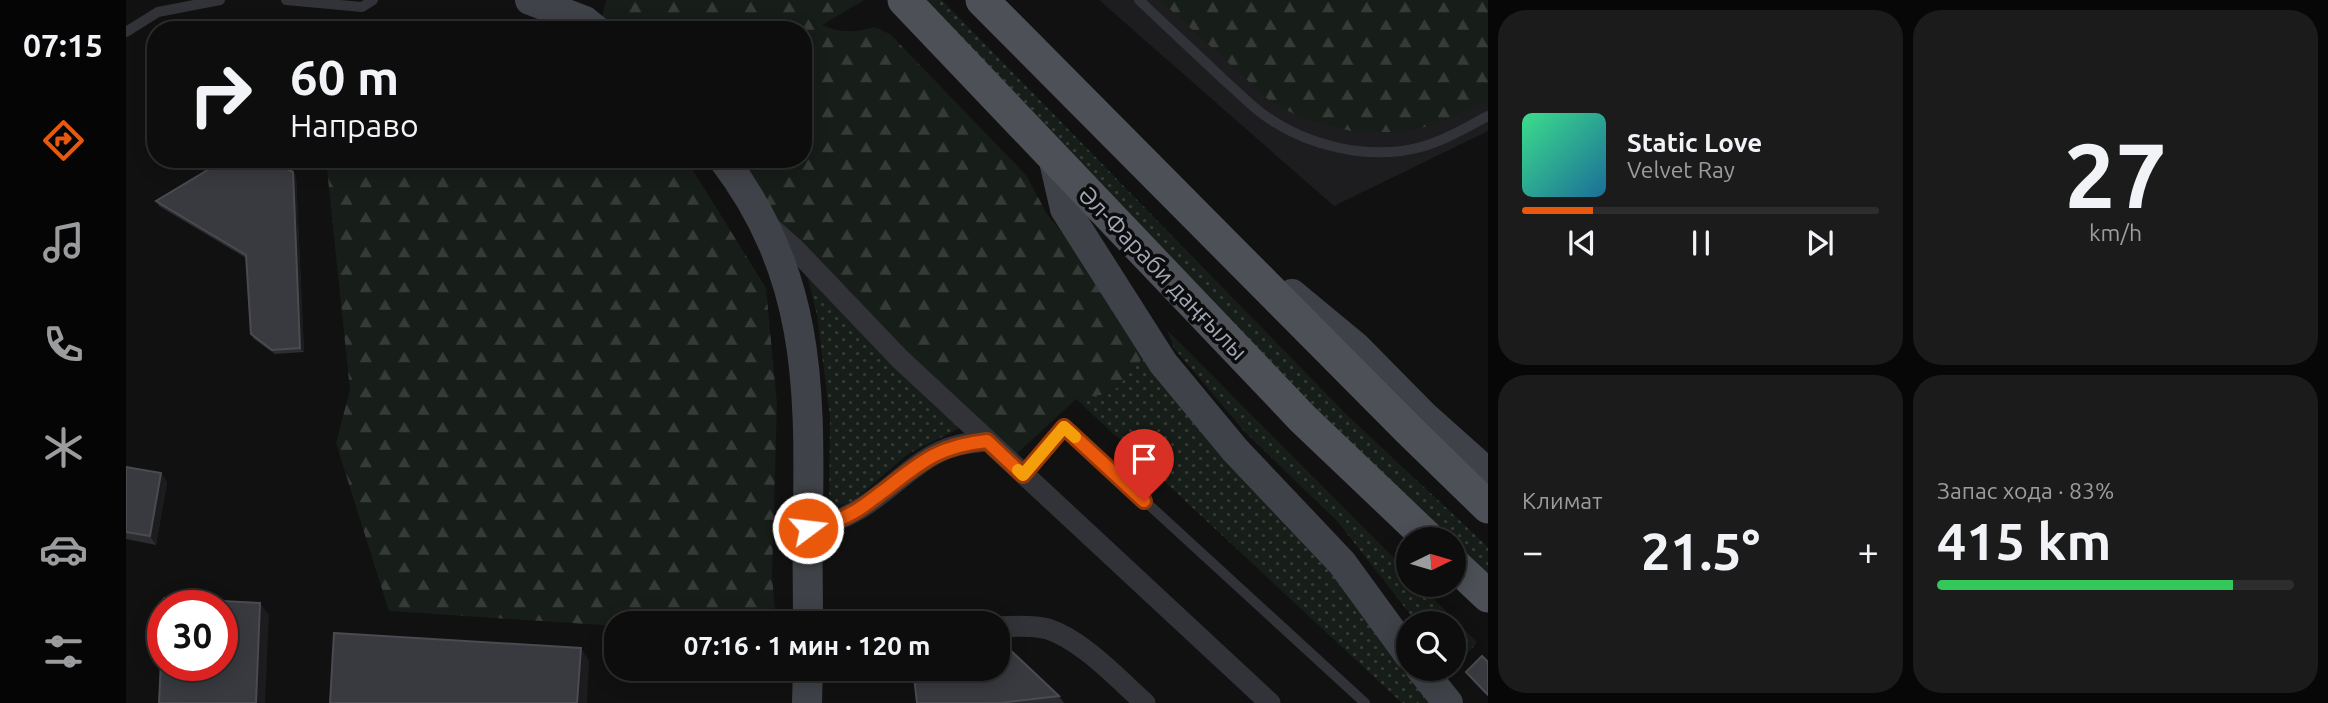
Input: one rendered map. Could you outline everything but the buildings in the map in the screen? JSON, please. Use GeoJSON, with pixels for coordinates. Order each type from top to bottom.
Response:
{"type":"FeatureCollection","features":[{"type":"Feature","properties":{"kind":"main road"},"geometry":{"type":"LineString","coordinates":[[982,0],[1488,508]]}},
{"type":"Feature","properties":{"kind":"main road","name":"Әл-Фараби даңғылы"},"geometry":{"type":"LineString","coordinates":[[907,5],[1303,418],[1417,527]]}},
{"type":"Feature","properties":{"kind":"main road"},"geometry":{"type":"LineString","coordinates":[[1466,575],[1488,596]]}},
{"type":"Feature","properties":{"kind":"street"},"geometry":{"type":"LineString","coordinates":[[530,0],[585,21]]}},
{"type":"Feature","properties":{"kind":"street"},"geometry":{"type":"LineString","coordinates":[[596,0],[604,21]]}},
{"type":"Feature","properties":{"kind":"street"},"geometry":{"type":"LineString","coordinates":[[1053,157],[1065,209],[1163,363],[1235,450],[1342,563],[1396,637]]}},
{"type":"Feature","properties":{"kind":"street"},"geometry":{"type":"LineString","coordinates":[[729,168],[764,222],[795,307],[803,352],[809,434],[808,611]]}},
{"type":"Feature","properties":{"kind":"street"},"geometry":{"type":"LineString","coordinates":[[1177,197],[1356,347],[1424,416],[1488,473]]}},
{"type":"Feature","properties":{"kind":"street"},"geometry":{"type":"LineString","coordinates":[[764,222],[795,248],[900,359],[1270,703]]}},
{"type":"Feature","properties":{"kind":"street"},"geometry":{"type":"LineString","coordinates":[[808,528],[832,523],[857,511],[916,466],[938,453],[958,444],[987,441]]}},
{"type":"Feature","properties":{"kind":"street"},"geometry":{"type":"LineString","coordinates":[[1010,626],[1047,629],[1087,651],[1145,703]]}},
{"type":"Feature","properties":{"kind":"street"},"geometry":{"type":"LineString","coordinates":[[807,703],[808,681]]}},
{"type":"Feature","properties":{"kind":"street"},"geometry":{"type":"LineString","coordinates":[[1430,681],[1448,703]]}},
{"type":"Feature","properties":{"kind":"lane"},"geometry":{"type":"LineString","coordinates":[[126,32],[158,12],[220,0]]}},
{"type":"Feature","properties":{"kind":"lane"},"geometry":{"type":"LineString","coordinates":[[286,0],[362,7],[373,0]]}},
{"type":"Feature","properties":{"kind":"lane"},"geometry":{"type":"LineString","coordinates":[[1139,0],[1263,115],[1291,131],[1327,145],[1390,153],[1422,147],[1488,116]]}},
{"type":"Feature","properties":{"kind":"lane"},"geometry":{"type":"LineString","coordinates":[[1023,475],[1064,427],[1365,703]]}},
{"type":"Feature","properties":{"kind":"shaded area"},"geometry":{"type":"Polygon","coordinates":[[[1099,0],[1488,0],[1488,131],[1334,206],[1099,0]]]}},
{"type":"Feature","properties":{"kind":"green space"},"geometry":{"type":"Polygon","coordinates":[[[606,0],[864,0],[822,25],[848,31],[874,27],[890,34],[1026,175],[1047,214],[1084,260],[1143,358],[1112,393],[1076,399],[1014,456],[922,378],[731,168],[812,168],[812,21],[605,21],[602,17],[606,0]]]}},
{"type":"Feature","properties":{"kind":"green space"},"geometry":{"type":"Polygon","coordinates":[[[922,0],[942,0],[1349,417],[1488,547],[1488,576],[1466,555],[1466,527],[1436,527],[1333,432],[922,0]]]}},
{"type":"Feature","properties":{"kind":"green space"},"geometry":{"type":"Polygon","coordinates":[[[1160,0],[1488,0],[1488,100],[1435,125],[1398,132],[1355,132],[1304,119],[1271,102],[1160,0]]]}},
{"type":"Feature","properties":{"kind":"green space"},"geometry":{"type":"Polygon","coordinates":[[[327,168],[692,168],[766,288],[777,404],[772,575],[775,611],[604,611],[604,625],[389,611],[336,443],[350,390],[327,168]]]}},
{"type":"Feature","properties":{"kind":"green space"},"geometry":{"type":"Polygon","coordinates":[[[805,267],[960,428],[908,454],[853,501],[829,509],[830,417],[817,315],[805,267]]]}},
{"type":"Feature","properties":{"kind":"green space"},"geometry":{"type":"Polygon","coordinates":[[[1167,330],[1396,560],[1396,596],[1338,522],[1244,431],[1174,348],[1167,330]]]}},
{"type":"Feature","properties":{"kind":"green space"},"geometry":{"type":"Polygon","coordinates":[[[1143,358],[1310,545],[1396,658],[1396,681],[1413,681],[1430,703],[1402,703],[1076,399],[1112,393],[1143,358]]]}},
{"type":"Feature","properties":{"kind":"green space"},"geometry":{"type":"Polygon","coordinates":[[[1397,597],[1432,597],[1446,611],[1408,611],[1397,597]]]}},
{"type":"Feature","properties":{"kind":"green space"},"geometry":{"type":"Polygon","coordinates":[[[1466,631],[1477,642],[1466,655],[1466,631]]]}},
{"type":"Feature","properties":{"kind":"slow traffic"},"geometry":{"type":"LineString","coordinates":[[1018,470],[1023,475],[1064,427],[1075,437]]}},
{"type":"Feature","properties":{"kind":"route"},"geometry":{"type":"LineString","coordinates":[[808,528],[832,523],[857,511],[916,466],[958,444],[987,441],[1023,475],[1064,427],[1144,501]]}}]}
